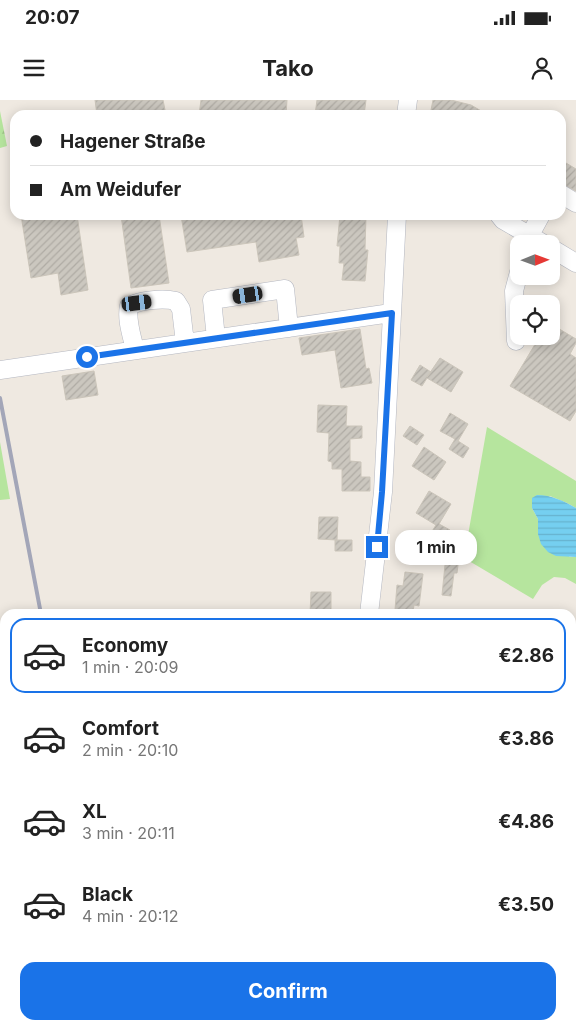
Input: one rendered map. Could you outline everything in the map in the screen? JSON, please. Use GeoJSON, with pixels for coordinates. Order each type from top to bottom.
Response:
{"type":"FeatureCollection","features":[{"type":"Feature","properties":{"kind":"street"},"geometry":{"type":"LineString","coordinates":[[370,609],[382,492],[397,220]]}},
{"type":"Feature","properties":{"kind":"street"},"geometry":{"type":"LineString","coordinates":[[503,220],[528,235]]}},
{"type":"Feature","properties":{"kind":"street"},"geometry":{"type":"LineString","coordinates":[[538,235],[541,220]]}},
{"type":"Feature","properties":{"kind":"street"},"geometry":{"type":"LineString","coordinates":[[560,253],[576,263]]}},
{"type":"Feature","properties":{"kind":"street"},"geometry":{"type":"LineString","coordinates":[[216,338],[212,300],[276,291],[285,290],[289,328]]}},
{"type":"Feature","properties":{"kind":"street"},"geometry":{"type":"LineString","coordinates":[[135,350],[128,312],[129,306],[137,303],[168,299],[176,301],[181,309],[185,343]]}},
{"type":"Feature","properties":{"kind":"street"},"geometry":{"type":"LineString","coordinates":[[0,370],[392,313]]}},
{"type":"Feature","properties":{"kind":"green space"},"geometry":{"type":"Polygon","coordinates":[[[0,111],[7,146],[0,148],[0,111]]]}},
{"type":"Feature","properties":{"kind":"green space"},"geometry":{"type":"Polygon","coordinates":[[[487,427],[576,481],[576,508],[550,496],[532,508],[538,519],[538,534],[570,557],[576,557],[576,584],[565,578],[554,577],[542,585],[533,599],[464,558],[487,427]]]}},
{"type":"Feature","properties":{"kind":"green space"},"geometry":{"type":"Polygon","coordinates":[[[0,442],[10,499],[0,500],[0,442]]]}},
{"type":"Feature","properties":{"kind":"water"},"geometry":{"type":"Polygon","coordinates":[[[537,495],[557,499],[576,508],[576,557],[556,556],[548,552],[541,544],[538,534],[538,519],[532,508],[532,498],[537,495]]]}},
{"type":"Feature","properties":{"kind":"building"},"geometry":{"type":"Polygon","coordinates":[[[95,100],[163,100],[165,110],[96,110],[95,100]]]}},
{"type":"Feature","properties":{"kind":"building"},"geometry":{"type":"Polygon","coordinates":[[[201,100],[287,100],[286,110],[200,110],[201,100]]]}},
{"type":"Feature","properties":{"kind":"building"},"geometry":{"type":"Polygon","coordinates":[[[317,100],[366,100],[365,110],[316,110],[317,100]]]}},
{"type":"Feature","properties":{"kind":"building"},"geometry":{"type":"Polygon","coordinates":[[[433,100],[451,100],[471,105],[480,110],[431,110],[433,100]]]}},
{"type":"Feature","properties":{"kind":"building"},"geometry":{"type":"Polygon","coordinates":[[[566,163],[576,169],[576,191],[566,186],[566,163]]]}},
{"type":"Feature","properties":{"kind":"building"},"geometry":{"type":"Polygon","coordinates":[[[22,220],[78,220],[88,290],[61,295],[58,273],[31,278],[22,220]]]}},
{"type":"Feature","properties":{"kind":"building"},"geometry":{"type":"Polygon","coordinates":[[[122,220],[160,220],[169,283],[131,288],[122,220]]]}},
{"type":"Feature","properties":{"kind":"building"},"geometry":{"type":"Polygon","coordinates":[[[182,220],[302,220],[304,237],[296,238],[299,255],[259,262],[256,242],[187,252],[182,220]]]}},
{"type":"Feature","properties":{"kind":"building"},"geometry":{"type":"Polygon","coordinates":[[[340,220],[366,220],[365,250],[368,250],[365,281],[342,280],[344,263],[339,263],[340,246],[337,246],[340,220]]]}},
{"type":"Feature","properties":{"kind":"building"},"geometry":{"type":"Polygon","coordinates":[[[360,329],[366,369],[369,368],[372,383],[341,388],[335,350],[302,355],[299,338],[360,329]]]}},
{"type":"Feature","properties":{"kind":"building"},"geometry":{"type":"Polygon","coordinates":[[[560,329],[576,339],[570,354],[576,358],[576,411],[570,421],[510,386],[535,345],[560,345],[560,329]]]}},
{"type":"Feature","properties":{"kind":"building"},"geometry":{"type":"Polygon","coordinates":[[[440,358],[463,372],[451,392],[427,378],[422,386],[411,380],[420,365],[431,372],[440,358]]]}},
{"type":"Feature","properties":{"kind":"building"},"geometry":{"type":"Polygon","coordinates":[[[94,371],[98,395],[66,400],[62,376],[94,371]]]}},
{"type":"Feature","properties":{"kind":"building"},"geometry":{"type":"Polygon","coordinates":[[[318,405],[347,406],[346,426],[362,426],[362,438],[350,439],[350,461],[361,462],[361,477],[370,477],[370,491],[342,491],[342,469],[332,469],[332,462],[328,461],[329,433],[317,432],[318,405]]]}},
{"type":"Feature","properties":{"kind":"building"},"geometry":{"type":"Polygon","coordinates":[[[450,413],[468,424],[458,441],[469,448],[463,458],[449,449],[455,439],[440,431],[450,413]]]}},
{"type":"Feature","properties":{"kind":"building"},"geometry":{"type":"Polygon","coordinates":[[[410,426],[424,435],[417,445],[403,436],[410,426]]]}},
{"type":"Feature","properties":{"kind":"building"},"geometry":{"type":"Polygon","coordinates":[[[424,447],[446,462],[434,480],[412,466],[424,447]]]}},
{"type":"Feature","properties":{"kind":"building"},"geometry":{"type":"Polygon","coordinates":[[[429,491],[451,504],[439,524],[450,530],[445,541],[431,533],[436,525],[416,513],[429,491]]]}},
{"type":"Feature","properties":{"kind":"building"},"geometry":{"type":"Polygon","coordinates":[[[319,517],[338,517],[337,540],[318,539],[319,517]]]}},
{"type":"Feature","properties":{"kind":"building"},"geometry":{"type":"Polygon","coordinates":[[[335,540],[352,540],[352,551],[335,551],[335,540]]]}},
{"type":"Feature","properties":{"kind":"building"},"geometry":{"type":"Polygon","coordinates":[[[446,555],[459,557],[457,573],[454,573],[451,596],[442,595],[446,555]]]}},
{"type":"Feature","properties":{"kind":"building"},"geometry":{"type":"Polygon","coordinates":[[[405,572],[423,574],[419,606],[414,605],[413,609],[395,609],[397,585],[403,586],[405,572]]]}},
{"type":"Feature","properties":{"kind":"building"},"geometry":{"type":"Polygon","coordinates":[[[311,592],[331,592],[331,609],[310,609],[311,592]]]}},
{"type":"Feature","properties":{"kind":"railway"},"geometry":{"type":"LineString","coordinates":[[0,398],[40,609]]}},
{"type":"Feature","properties":{"kind":"route"},"geometry":{"type":"LineString","coordinates":[[87,357],[392,313],[377,547]]}}]}
